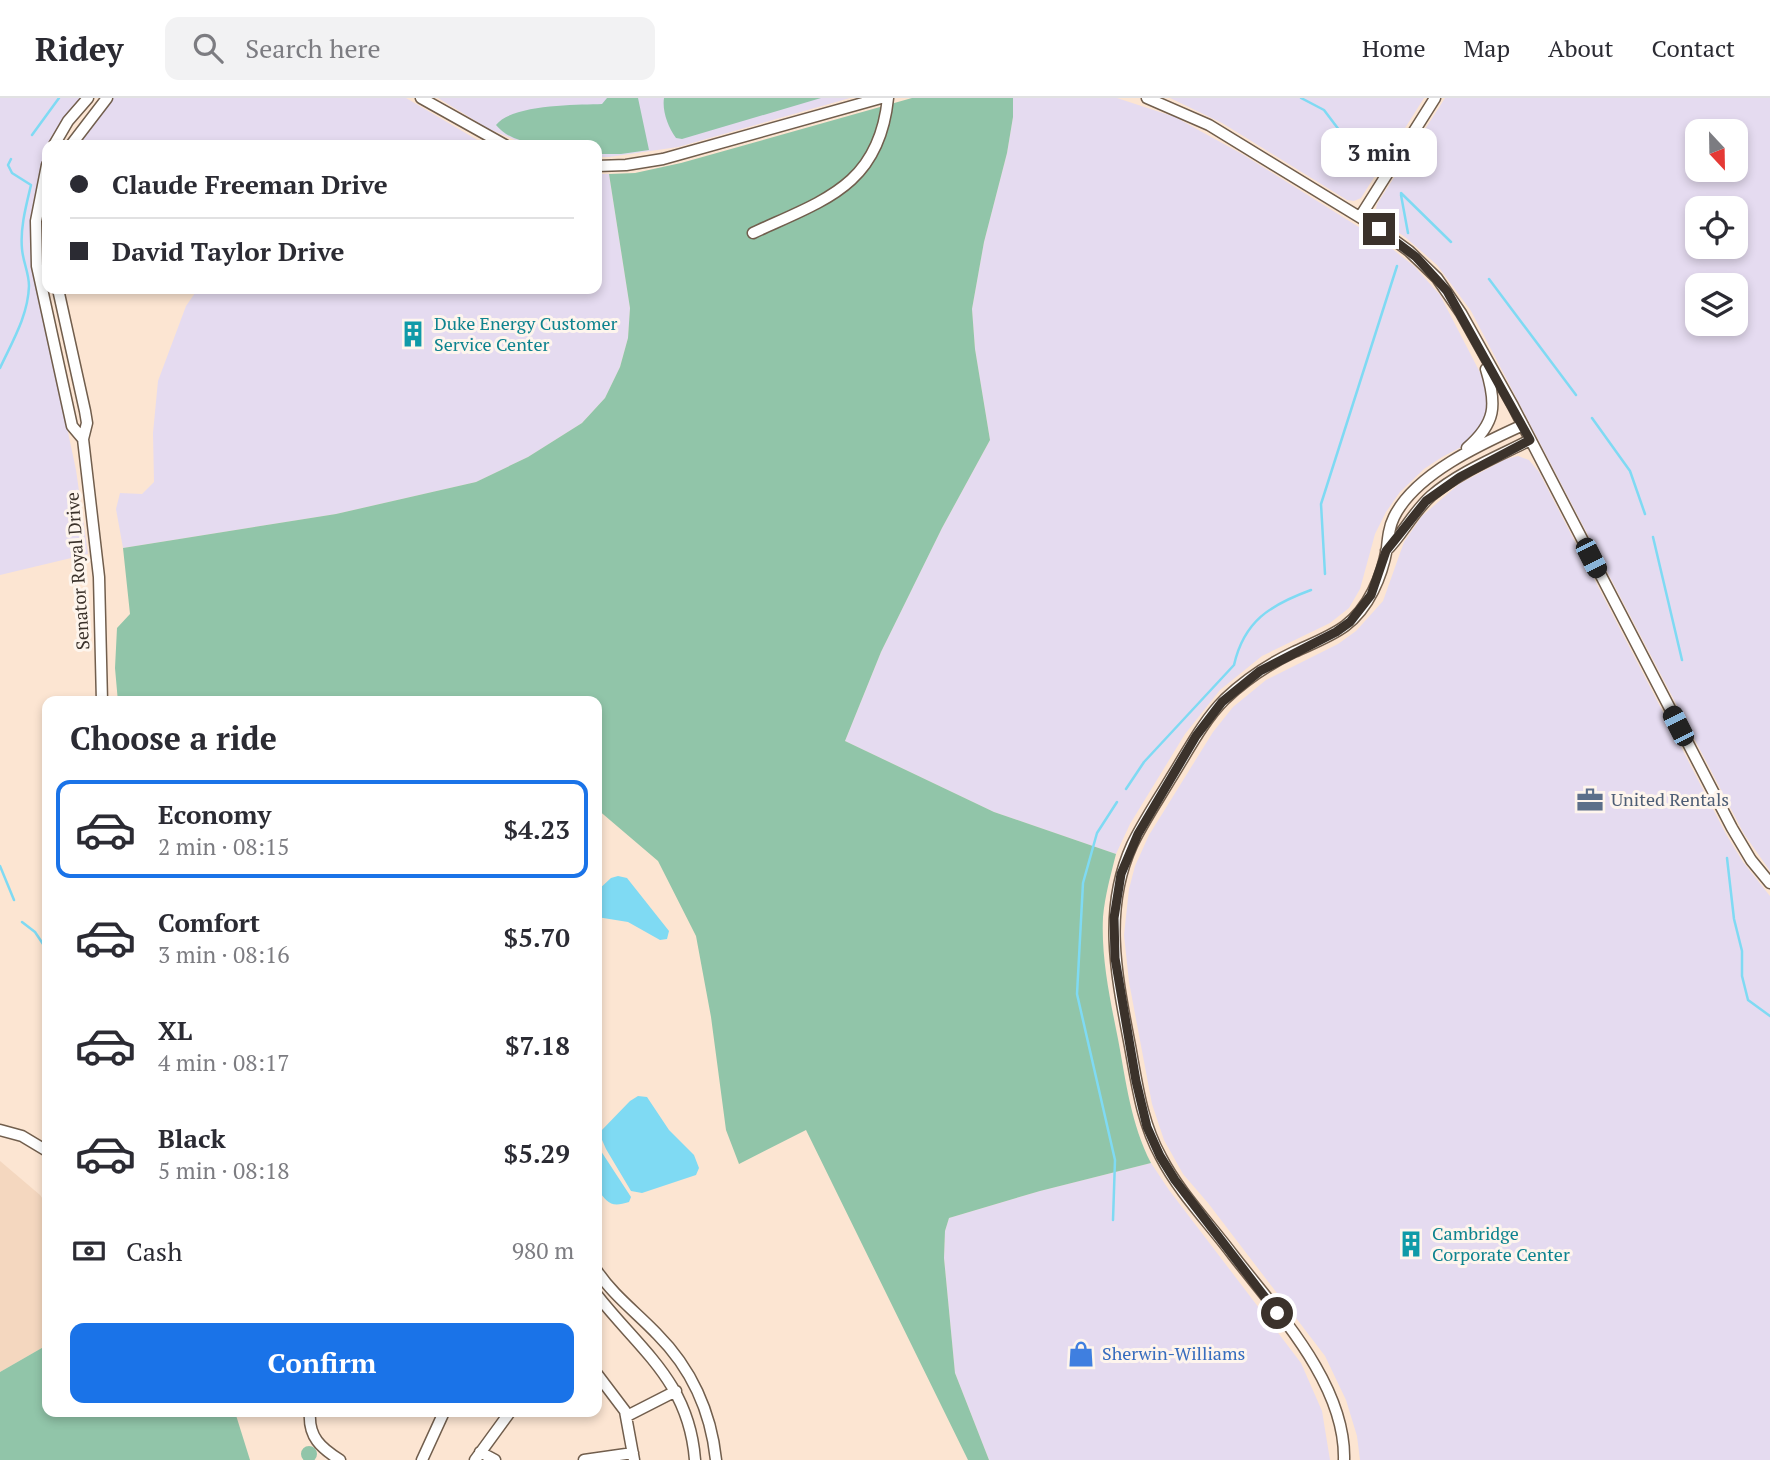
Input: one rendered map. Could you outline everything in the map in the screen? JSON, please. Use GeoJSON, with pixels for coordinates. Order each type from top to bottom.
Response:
{"type":"FeatureCollection","features":[{"type":"Feature","properties":{"kind":"street"},"geometry":{"type":"LineString","coordinates":[[57,140],[68,121],[88,98]]}},
{"type":"Feature","properties":{"kind":"street"},"geometry":{"type":"LineString","coordinates":[[75,140],[107,98]]}},
{"type":"Feature","properties":{"kind":"street"},"geometry":{"type":"LineString","coordinates":[[421,98],[496,140]]}},
{"type":"Feature","properties":{"kind":"street"},"geometry":{"type":"LineString","coordinates":[[602,166],[663,159],[881,98]]}},
{"type":"Feature","properties":{"kind":"street"},"geometry":{"type":"LineString","coordinates":[[753,233],[828,198],[853,178],[873,155],[880,142],[888,98]]}},
{"type":"Feature","properties":{"kind":"street"},"geometry":{"type":"LineString","coordinates":[[1147,98],[1209,125],[1360,217],[1409,251],[1431,271],[1451,297],[1523,425],[1731,828],[1751,860],[1770,883]]}},
{"type":"Feature","properties":{"kind":"street"},"geometry":{"type":"LineString","coordinates":[[1360,217],[1435,98]]}},
{"type":"Feature","properties":{"kind":"street","name":"Senator Royal Drive"},"geometry":{"type":"LineString","coordinates":[[42,190],[37,215],[36,245],[39,281],[72,426],[83,439]]}},
{"type":"Feature","properties":{"kind":"street","name":"Senator Royal Drive"},"geometry":{"type":"LineString","coordinates":[[59,294],[86,417],[83,439],[99,577],[103,696]]}},
{"type":"Feature","properties":{"kind":"street"},"geometry":{"type":"LineString","coordinates":[[1444,468],[1478,438],[1492,415],[1492,389],[1477,344]]}},
{"type":"Feature","properties":{"kind":"street"},"geometry":{"type":"LineString","coordinates":[[1344,1460],[1343,1438],[1335,1409],[1312,1360],[1175,1180],[1151,1137],[1140,1102],[1114,946],[1114,918],[1119,884],[1132,845],[1206,722],[1222,702],[1253,676],[1350,622],[1371,595],[1386,551],[1389,529],[1399,508],[1420,485],[1444,468],[1523,425]]}},
{"type":"Feature","properties":{"kind":"street"},"geometry":{"type":"LineString","coordinates":[[1386,551],[1421,506],[1438,491],[1530,440]]}},
{"type":"Feature","properties":{"kind":"street"},"geometry":{"type":"LineString","coordinates":[[0,1130],[22,1136],[42,1148]]}},
{"type":"Feature","properties":{"kind":"street"},"geometry":{"type":"LineString","coordinates":[[602,1277],[671,1349],[691,1378],[705,1409],[716,1460]]}},
{"type":"Feature","properties":{"kind":"street"},"geometry":{"type":"LineString","coordinates":[[602,1301],[661,1367],[676,1391],[689,1422],[695,1460]]}},
{"type":"Feature","properties":{"kind":"street"},"geometry":{"type":"LineString","coordinates":[[584,1460],[633,1457],[626,1416],[602,1380]]}},
{"type":"Feature","properties":{"kind":"street"},"geometry":{"type":"LineString","coordinates":[[626,1416],[676,1391]]}},
{"type":"Feature","properties":{"kind":"street"},"geometry":{"type":"LineString","coordinates":[[310,1417],[310,1428],[316,1442],[340,1460]]}},
{"type":"Feature","properties":{"kind":"street"},"geometry":{"type":"LineString","coordinates":[[422,1460],[442,1417]]}},
{"type":"Feature","properties":{"kind":"street"},"geometry":{"type":"LineString","coordinates":[[495,1460],[477,1456],[506,1417]]}},
{"type":"Feature","properties":{"kind":"shaded area"},"geometry":{"type":"Polygon","coordinates":[[[0,98],[80,98],[50,140],[42,140],[42,170],[32,219],[52,357],[76,470],[88,554],[0,575],[0,98]]]}},
{"type":"Feature","properties":{"kind":"shaded area"},"geometry":{"type":"Polygon","coordinates":[[[112,98],[406,98],[477,140],[78,140],[89,123],[112,98]]]}},
{"type":"Feature","properties":{"kind":"shaded area"},"geometry":{"type":"Polygon","coordinates":[[[438,98],[850,98],[678,147],[609,157],[602,157],[602,140],[515,140],[489,129],[438,98]]]}},
{"type":"Feature","properties":{"kind":"shaded area"},"geometry":{"type":"Polygon","coordinates":[[[1013,98],[1117,98],[1175,117],[1242,154],[1386,244],[1414,266],[1440,295],[1487,386],[1489,414],[1469,443],[1424,469],[1400,492],[1386,512],[1375,534],[1360,589],[1349,608],[1330,623],[1262,656],[1220,690],[1185,734],[1130,824],[1116,854],[994,812],[845,741],[881,652],[942,528],[990,440],[975,349],[972,309],[984,242],[1007,153],[1013,98]]]}},
{"type":"Feature","properties":{"kind":"shaded area"},"geometry":{"type":"Polygon","coordinates":[[[1170,98],[1424,98],[1361,198],[1354,201],[1347,200],[1222,123],[1170,98]]]}},
{"type":"Feature","properties":{"kind":"shaded area"},"geometry":{"type":"Polygon","coordinates":[[[1445,98],[1770,98],[1770,871],[1744,834],[1471,311],[1437,265],[1375,214],[1377,204],[1445,98]]]}},
{"type":"Feature","properties":{"kind":"shaded area"},"geometry":{"type":"Polygon","coordinates":[[[602,174],[609,174],[630,308],[628,338],[620,367],[605,398],[582,423],[528,457],[476,482],[336,514],[123,548],[116,509],[120,493],[142,494],[154,482],[153,433],[158,381],[186,306],[194,294],[602,294],[602,174]]]}},
{"type":"Feature","properties":{"kind":"shaded area"},"geometry":{"type":"Polygon","coordinates":[[[1518,456],[1529,460],[1539,472],[1726,834],[1743,862],[1770,896],[1770,1460],[1360,1460],[1357,1436],[1346,1400],[1325,1356],[1183,1174],[1164,1140],[1152,1104],[1129,982],[1124,935],[1129,889],[1135,866],[1149,835],[1213,732],[1233,707],[1266,680],[1338,644],[1356,631],[1383,601],[1404,542],[1422,516],[1459,484],[1506,459],[1518,456]]]}},
{"type":"Feature","properties":{"kind":"shaded area"},"geometry":{"type":"Polygon","coordinates":[[[0,1161],[42,1198],[42,1348],[0,1372],[0,1161]]]}},
{"type":"Feature","properties":{"kind":"shaded area"},"geometry":{"type":"Polygon","coordinates":[[[1151,1163],[1301,1363],[1322,1411],[1330,1460],[989,1460],[955,1373],[944,1258],[945,1231],[949,1218],[1040,1191],[1151,1163]]]}},
{"type":"Feature","properties":{"kind":"green space"},"geometry":{"type":"Polygon","coordinates":[[[607,98],[638,98],[649,150],[602,154],[602,140],[519,140],[496,125],[504,118],[530,109],[602,104],[607,98]]]}},
{"type":"Feature","properties":{"kind":"green space"},"geometry":{"type":"Polygon","coordinates":[[[664,98],[821,98],[682,139],[676,138],[668,124],[664,98]]]}},
{"type":"Feature","properties":{"kind":"green space"},"geometry":{"type":"Polygon","coordinates":[[[912,98],[1013,98],[1007,153],[984,242],[972,309],[975,349],[990,440],[942,528],[881,652],[845,741],[994,812],[1116,854],[1103,917],[1105,963],[1130,1103],[1151,1163],[1040,1191],[949,1218],[945,1231],[944,1258],[955,1373],[989,1460],[968,1460],[806,1130],[739,1164],[726,1130],[711,1017],[696,936],[658,861],[602,813],[602,696],[117,696],[115,668],[117,628],[130,614],[123,548],[336,514],[476,482],[528,457],[582,423],[605,398],[620,367],[628,338],[630,308],[609,174],[635,173],[681,163],[912,98]]]}},
{"type":"Feature","properties":{"kind":"green space"},"geometry":{"type":"Polygon","coordinates":[[[42,1348],[42,1417],[237,1417],[250,1460],[0,1460],[0,1372],[42,1348]]]}},
{"type":"Feature","properties":{"kind":"green space"},"geometry":{"type":"Polygon","coordinates":[[[309,1446],[316,1451],[316,1457],[312,1461],[306,1461],[301,1454],[309,1446]]]}},
{"type":"Feature","properties":{"kind":"water"},"geometry":{"type":"Polygon","coordinates":[[[611,878],[627,878],[669,931],[667,939],[660,940],[628,922],[602,918],[602,886],[611,878]]]}},
{"type":"Feature","properties":{"kind":"water"},"geometry":{"type":"Polygon","coordinates":[[[638,1096],[647,1097],[669,1130],[694,1155],[699,1168],[696,1175],[642,1193],[631,1191],[602,1140],[602,1130],[638,1096]]]}},
{"type":"Feature","properties":{"kind":"water"},"geometry":{"type":"Polygon","coordinates":[[[602,1153],[631,1197],[629,1202],[614,1204],[604,1197],[602,1153]]]}},
{"type":"Feature","properties":{"kind":"waterway"},"geometry":{"type":"LineString","coordinates":[[32,135],[59,98]]}},
{"type":"Feature","properties":{"kind":"waterway"},"geometry":{"type":"LineString","coordinates":[[1301,98],[1324,110],[1367,167]]}},
{"type":"Feature","properties":{"kind":"waterway"},"geometry":{"type":"LineString","coordinates":[[0,368],[23,318],[29,286],[22,241],[31,185],[12,173],[8,165],[11,159]]}},
{"type":"Feature","properties":{"kind":"waterway"},"geometry":{"type":"LineString","coordinates":[[1401,193],[1451,242]]}},
{"type":"Feature","properties":{"kind":"waterway"},"geometry":{"type":"LineString","coordinates":[[1401,195],[1408,233]]}},
{"type":"Feature","properties":{"kind":"waterway"},"geometry":{"type":"LineString","coordinates":[[1325,574],[1321,504],[1397,266]]}},
{"type":"Feature","properties":{"kind":"waterway"},"geometry":{"type":"LineString","coordinates":[[1489,279],[1576,395]]}},
{"type":"Feature","properties":{"kind":"waterway"},"geometry":{"type":"LineString","coordinates":[[1592,418],[1630,471],[1645,514]]}},
{"type":"Feature","properties":{"kind":"waterway"},"geometry":{"type":"LineString","coordinates":[[1653,537],[1682,660]]}},
{"type":"Feature","properties":{"kind":"waterway"},"geometry":{"type":"LineString","coordinates":[[1126,789],[1144,762],[1234,665],[1238,650],[1252,626],[1271,609],[1311,590]]}},
{"type":"Feature","properties":{"kind":"waterway"},"geometry":{"type":"LineString","coordinates":[[1113,1220],[1115,1160],[1077,994],[1083,883],[1097,833],[1117,802]]}},
{"type":"Feature","properties":{"kind":"waterway"},"geometry":{"type":"LineString","coordinates":[[1727,858],[1734,919],[1742,951],[1742,976],[1748,1000],[1770,1016]]}},
{"type":"Feature","properties":{"kind":"waterway"},"geometry":{"type":"LineString","coordinates":[[0,866],[14,900]]}},
{"type":"Feature","properties":{"kind":"waterway"},"geometry":{"type":"LineString","coordinates":[[22,922],[35,932],[42,942]]}},
{"type":"Feature","properties":{"kind":"place","name":"Duke Energy Customer Service Center"},"geometry":{"type":"Point","coordinates":[413,334]}},
{"type":"Feature","properties":{"kind":"place","name":"United Rentals"},"geometry":{"type":"Point","coordinates":[1590,800]}},
{"type":"Feature","properties":{"kind":"place","name":"Cambridge Corporate Center"},"geometry":{"type":"Point","coordinates":[1411,1244]}},
{"type":"Feature","properties":{"kind":"place","name":"Sherwin-Williams"},"geometry":{"type":"Point","coordinates":[1081,1354]}},
{"type":"Feature","properties":{"kind":"route"},"geometry":{"type":"LineString","coordinates":[[1277,1313],[1175,1180],[1151,1137],[1140,1102],[1120,993],[1114,946],[1114,918],[1121,874],[1138,834],[1196,736],[1222,702],[1260,671],[1350,622],[1371,595],[1386,551],[1426,501],[1460,477],[1530,440],[1513,405],[1447,291],[1416,257],[1379,229]]}}]}
